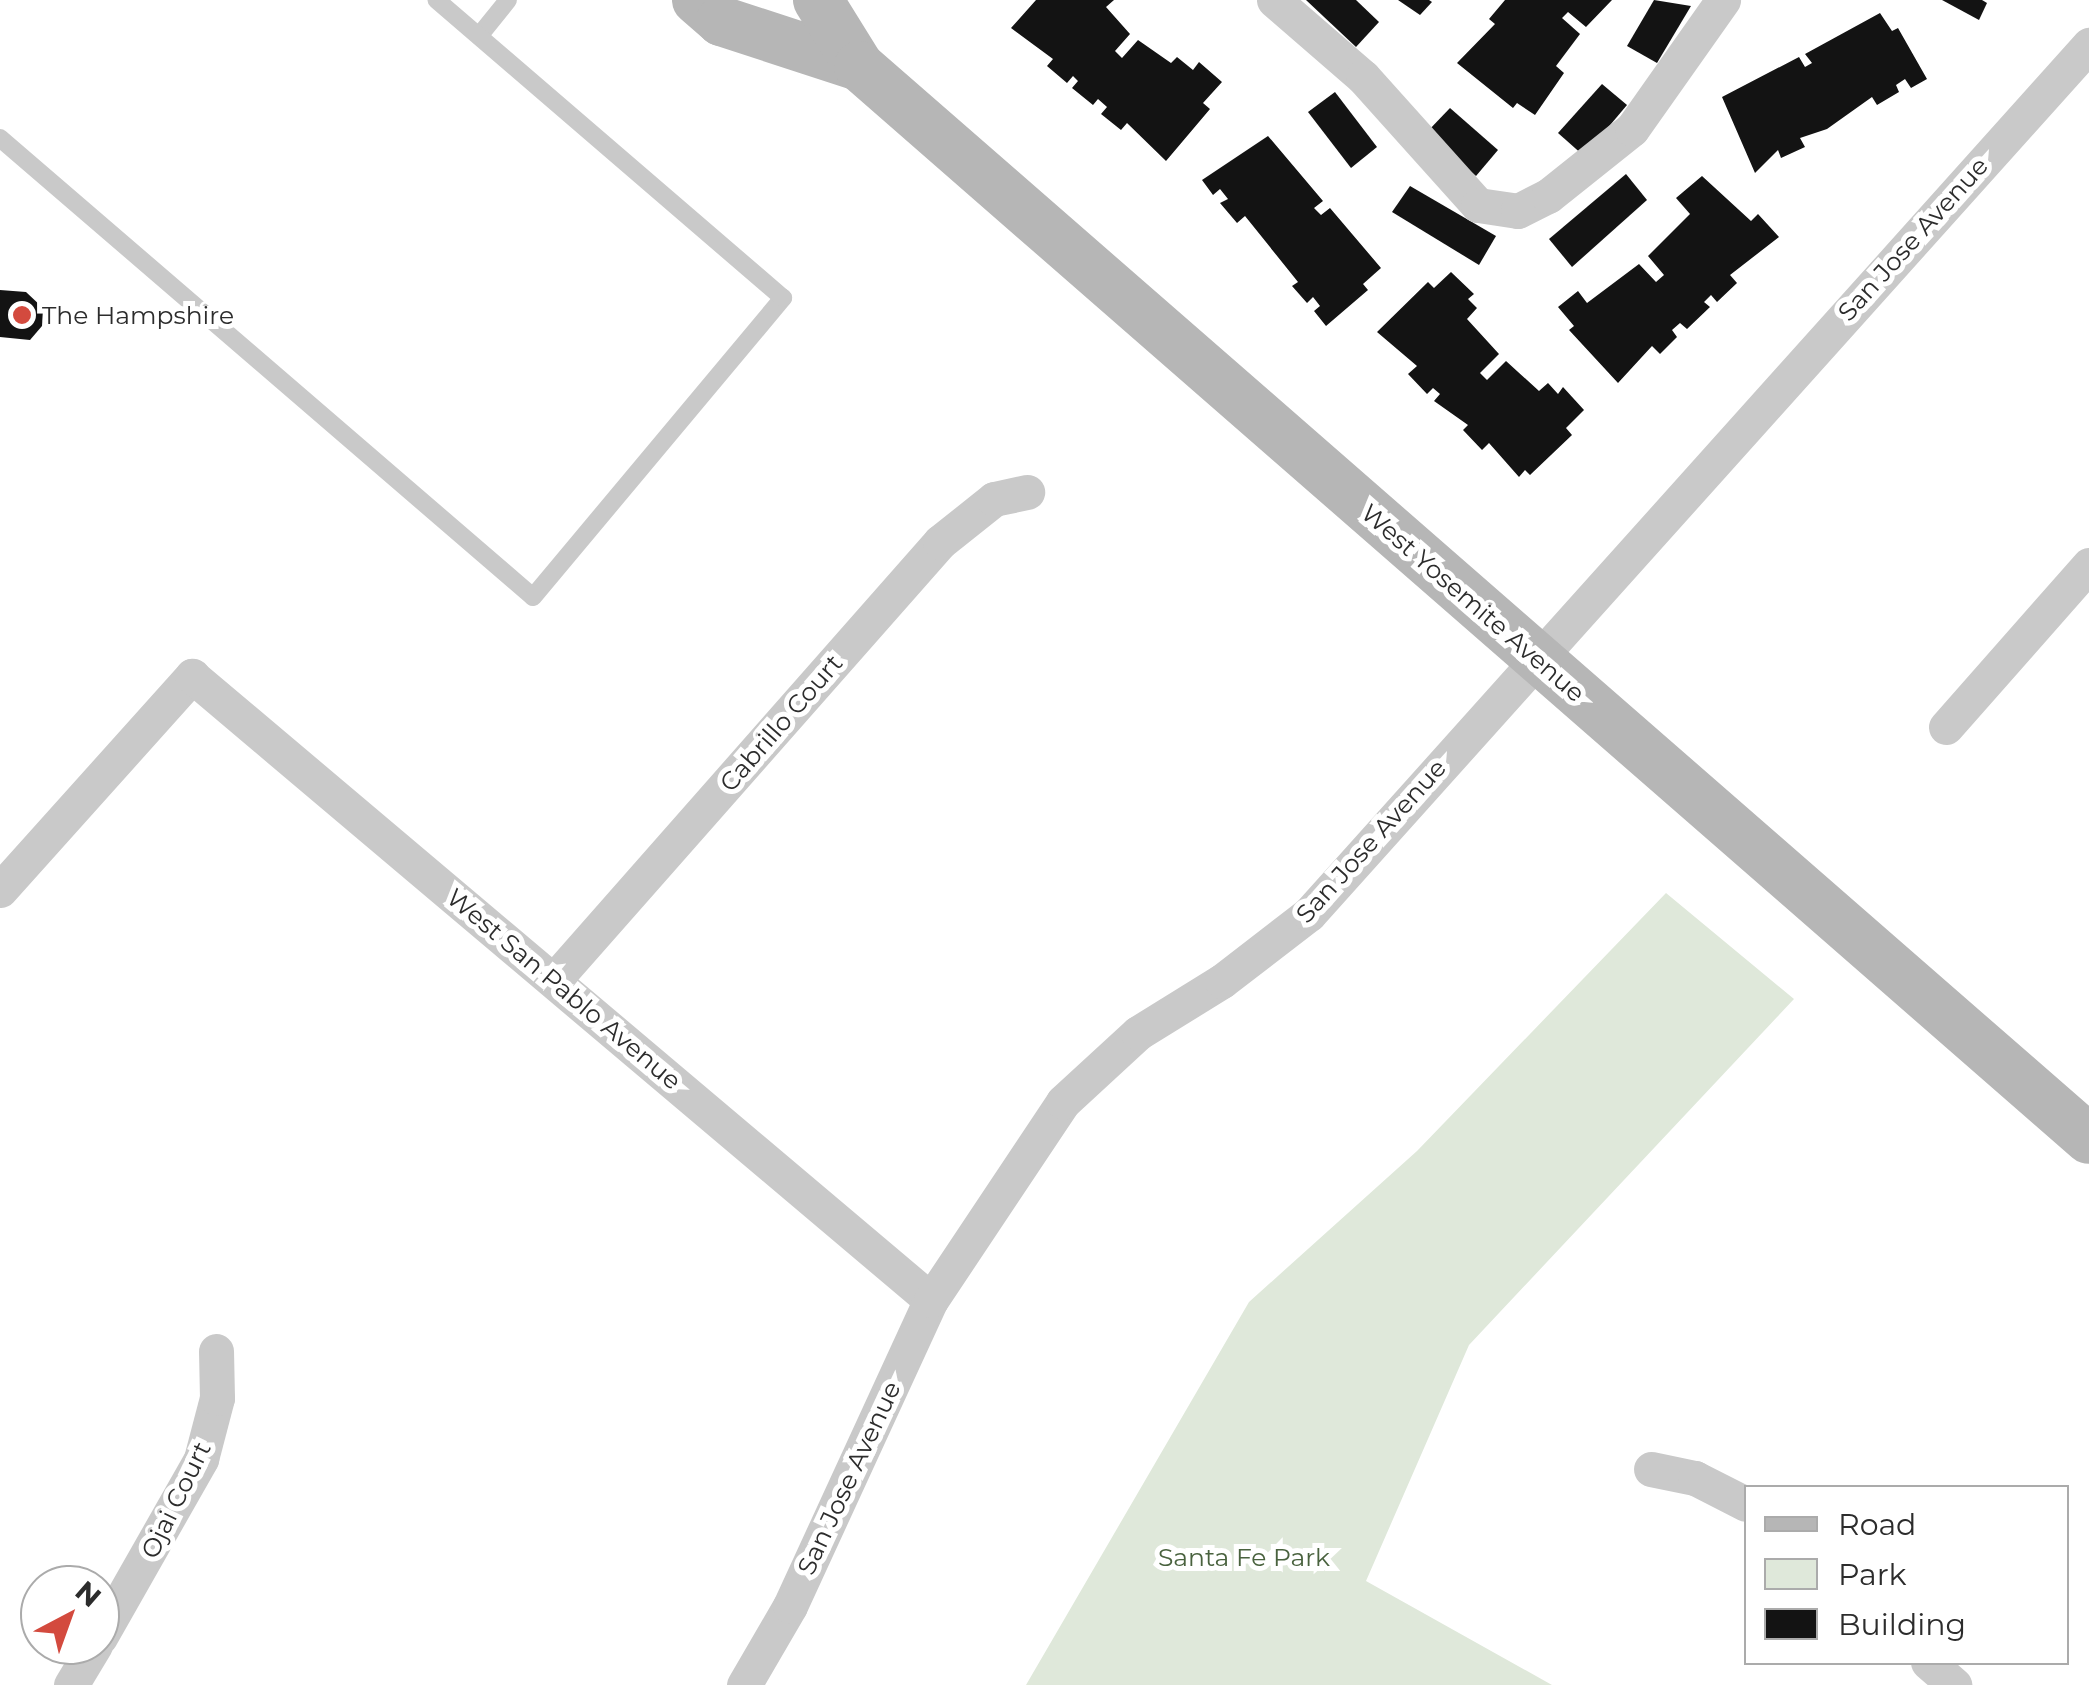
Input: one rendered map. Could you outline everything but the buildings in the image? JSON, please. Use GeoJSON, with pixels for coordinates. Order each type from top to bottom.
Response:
{"type":"FeatureCollection","features":[{"type":"Feature","properties":{"kind":"main road","name":"West Yosemite Avenue"},"geometry":{"type":"LineString","coordinates":[[697,0],[721,21],[859,66]]}},
{"type":"Feature","properties":{"kind":"main road","name":"West Yosemite Avenue"},"geometry":{"type":"LineString","coordinates":[[818,0],[859,66],[2089,1138]]}},
{"type":"Feature","properties":{"kind":"street"},"geometry":{"type":"LineString","coordinates":[[1274,0],[1363,77],[1426,155],[1478,205],[1518,211],[1548,196],[1632,129],[1723,0]]}},
{"type":"Feature","properties":{"kind":"street","name":"San Jose Avenue"},"geometry":{"type":"LineString","coordinates":[[744,1685],[790,1606],[930,1300],[1063,1102],[1138,1034],[1222,981],[1308,914],[1534,657],[2089,45]]}},
{"type":"Feature","properties":{"kind":"street","name":"Cabrillo Court"},"geometry":{"type":"LineString","coordinates":[[554,980],[940,542],[994,499],[1027,492]]}},
{"type":"Feature","properties":{"kind":"street"},"geometry":{"type":"LineString","coordinates":[[1946,727],[2089,566]]}},
{"type":"Feature","properties":{"kind":"street","name":"West San Pablo Avenue"},"geometry":{"type":"LineString","coordinates":[[0,890],[196,679],[930,1300]]}},
{"type":"Feature","properties":{"kind":"street","name":"Ojai Court"},"geometry":{"type":"LineString","coordinates":[[120,1602],[201,1459],[218,1398],[216,1351]]}},
{"type":"Feature","properties":{"kind":"street"},"geometry":{"type":"LineString","coordinates":[[1650,1469],[1695,1478],[1744,1503]]}},
{"type":"Feature","properties":{"kind":"street"},"geometry":{"type":"LineString","coordinates":[[1931,1665],[1954,1685]]}},
{"type":"Feature","properties":{"kind":"lane"},"geometry":{"type":"LineString","coordinates":[[0,138],[532,596],[783,298],[437,0]]}},
{"type":"Feature","properties":{"kind":"lane"},"geometry":{"type":"LineString","coordinates":[[479,36],[508,0]]}},
{"type":"Feature","properties":{"kind":"green space","name":"Santa Fe Park"},"geometry":{"type":"Polygon","coordinates":[[[1666,893],[1794,999],[1469,1345],[1366,1581],[1552,1685],[1026,1685],[1249,1302],[1417,1151],[1666,893]]]}},
{"type":"Feature","properties":{"kind":"place","name":"The Hampshire"},"geometry":{"type":"Point","coordinates":[22,315]}}]}
